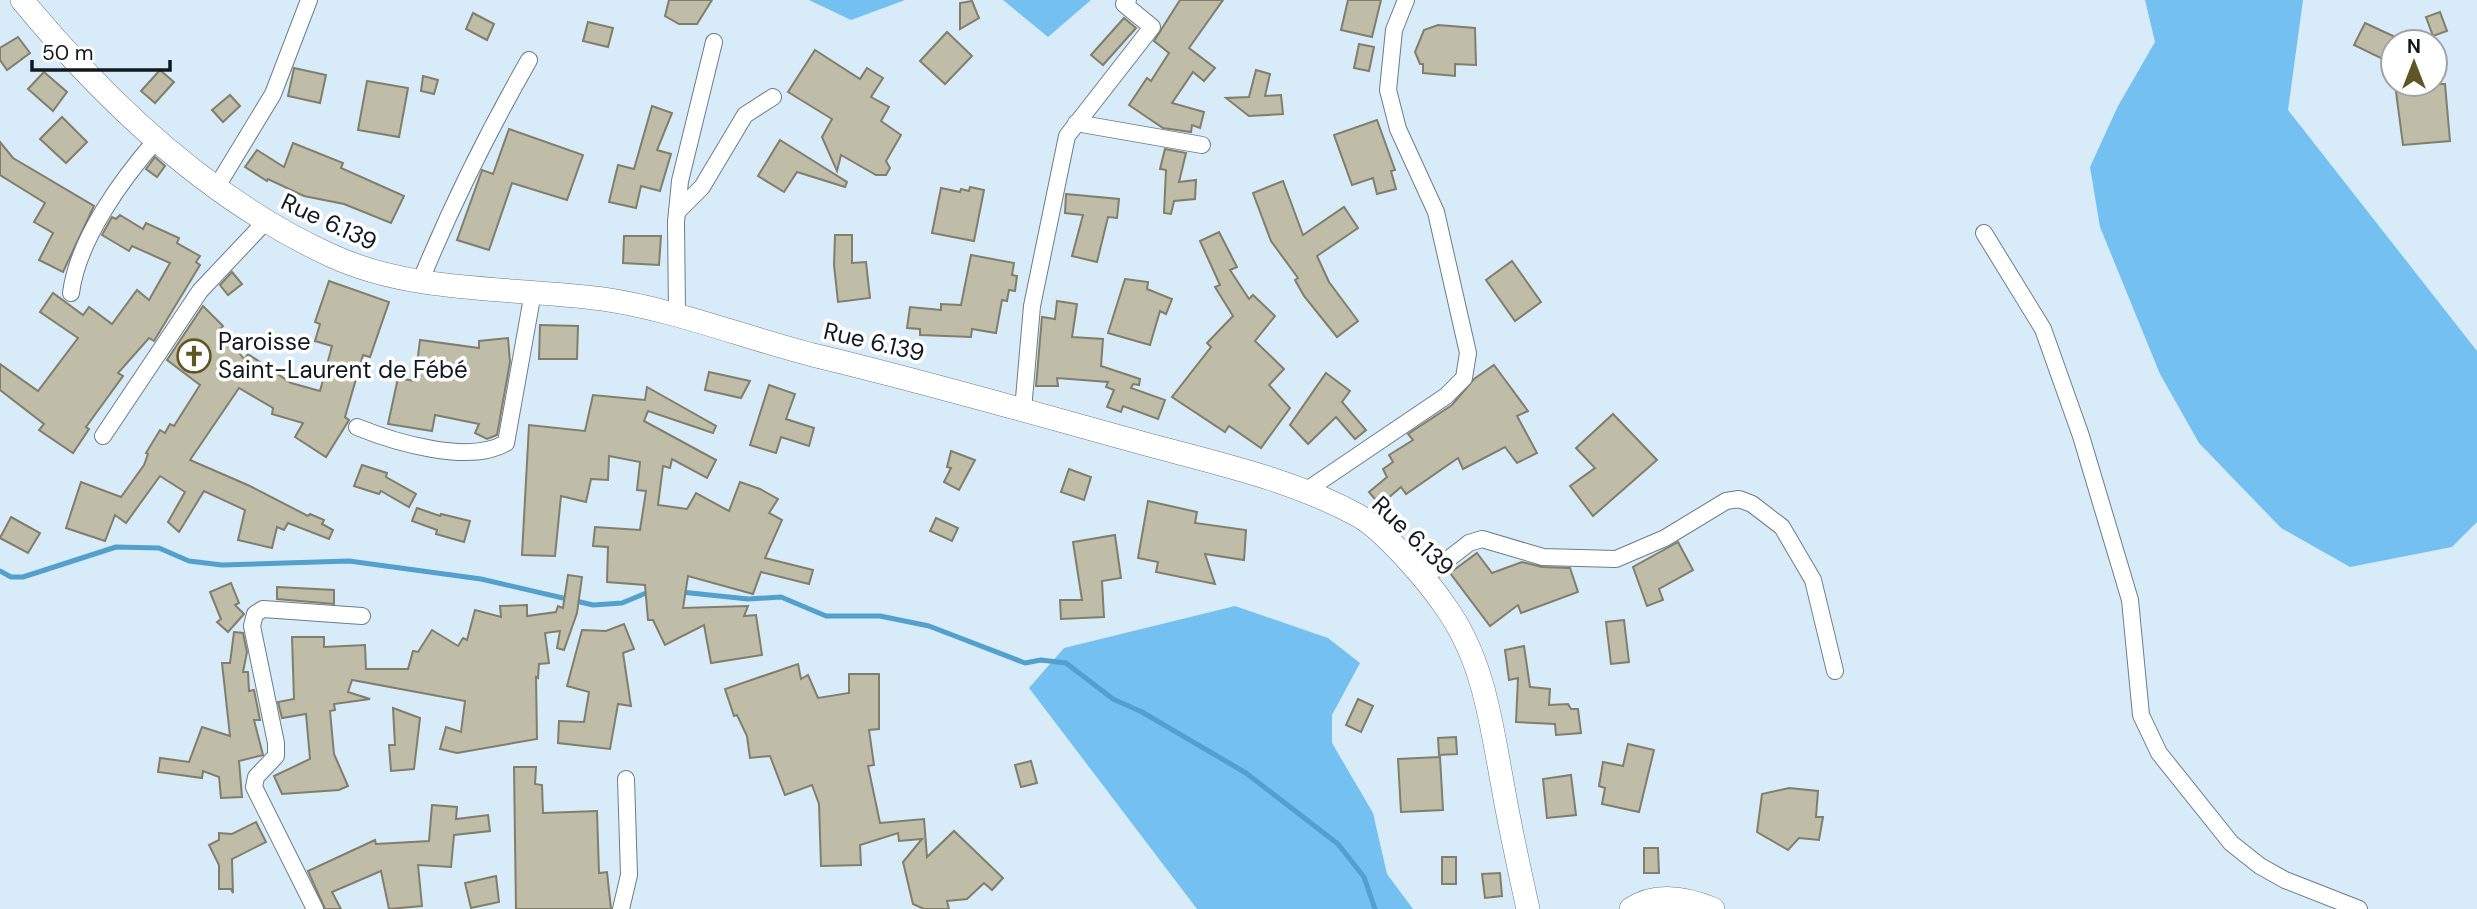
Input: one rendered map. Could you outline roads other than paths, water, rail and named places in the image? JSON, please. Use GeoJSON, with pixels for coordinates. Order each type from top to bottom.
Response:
{"type":"FeatureCollection","features":[{"type":"Feature","properties":{"kind":"street","name":"Rue 6.139"},"geometry":{"type":"LineString","coordinates":[[22,0],[99,87],[216,188],[265,222],[332,257],[386,276],[605,299],[677,313],[809,354],[940,385],[1307,490],[1365,519],[1424,578],[1468,642],[1484,683],[1528,909]]}},
{"type":"Feature","properties":{"kind":"street"},"geometry":{"type":"LineString","coordinates":[[216,188],[273,94],[309,0]]}},
{"type":"Feature","properties":{"kind":"street"},"geometry":{"type":"LineString","coordinates":[[1023,410],[1031,306],[1061,153],[1076,123],[1112,81],[1152,27],[1124,4],[1128,0]]}},
{"type":"Feature","properties":{"kind":"street"},"geometry":{"type":"LineString","coordinates":[[1307,490],[1446,396],[1464,378],[1468,353],[1436,212],[1398,129],[1388,90],[1394,30],[1406,0]]}},
{"type":"Feature","properties":{"kind":"street"},"geometry":{"type":"LineString","coordinates":[[677,313],[677,212],[688,143],[714,42]]}},
{"type":"Feature","properties":{"kind":"street"},"geometry":{"type":"LineString","coordinates":[[421,281],[450,208],[486,135],[529,60]]}},
{"type":"Feature","properties":{"kind":"street"},"geometry":{"type":"LineString","coordinates":[[677,212],[702,187],[745,115],[773,97]]}},
{"type":"Feature","properties":{"kind":"street"},"geometry":{"type":"LineString","coordinates":[[1076,123],[1202,145]]}},
{"type":"Feature","properties":{"kind":"street"},"geometry":{"type":"LineString","coordinates":[[71,293],[77,265],[90,238],[121,184],[157,139]]}},
{"type":"Feature","properties":{"kind":"street"},"geometry":{"type":"LineString","coordinates":[[103,436],[200,291],[265,222]]}},
{"type":"Feature","properties":{"kind":"street"},"geometry":{"type":"LineString","coordinates":[[1984,233],[2043,329],[2081,436],[2130,600],[2141,715],[2159,753],[2231,843],[2260,866],[2359,909]]}},
{"type":"Feature","properties":{"kind":"street"},"geometry":{"type":"LineString","coordinates":[[357,427],[421,448],[483,450],[506,443],[533,292]]}},
{"type":"Feature","properties":{"kind":"street"},"geometry":{"type":"LineString","coordinates":[[1424,578],[1469,543],[1482,539],[1543,557],[1616,559],[1665,538],[1726,501],[1739,499],[1752,504],[1782,527],[1813,580],[1835,671]]}},
{"type":"Feature","properties":{"kind":"street"},"geometry":{"type":"LineString","coordinates":[[315,909],[254,788],[256,777],[276,756],[276,743],[252,626],[255,614],[263,609],[362,616]]}},
{"type":"Feature","properties":{"kind":"street"},"geometry":{"type":"LineString","coordinates":[[621,909],[629,875],[626,779]]}},
{"type":"Feature","properties":{"kind":"street"},"geometry":{"type":"LineString","coordinates":[[1631,909],[1654,898],[1672,898],[1713,909]]}},
{"type":"Feature","properties":{"kind":"waterway"},"geometry":{"type":"LineString","coordinates":[[0,571],[11,577],[23,577],[116,547],[159,548],[189,561],[222,565],[349,561],[481,579],[593,605],[622,603],[651,591]]}},
{"type":"Feature","properties":{"kind":"waterway"},"geometry":{"type":"LineString","coordinates":[[681,592],[748,599],[781,597],[826,616],[880,616],[929,626],[1025,663],[1041,660],[1066,663],[1113,699],[1142,712],[1246,773],[1338,844],[1364,877],[1375,909]]}},
{"type":"Feature","properties":{"kind":"place","name":"Paroisse Saint-Laurent de Fébé"},"geometry":{"type":"Point","coordinates":[194,356]}}]}
